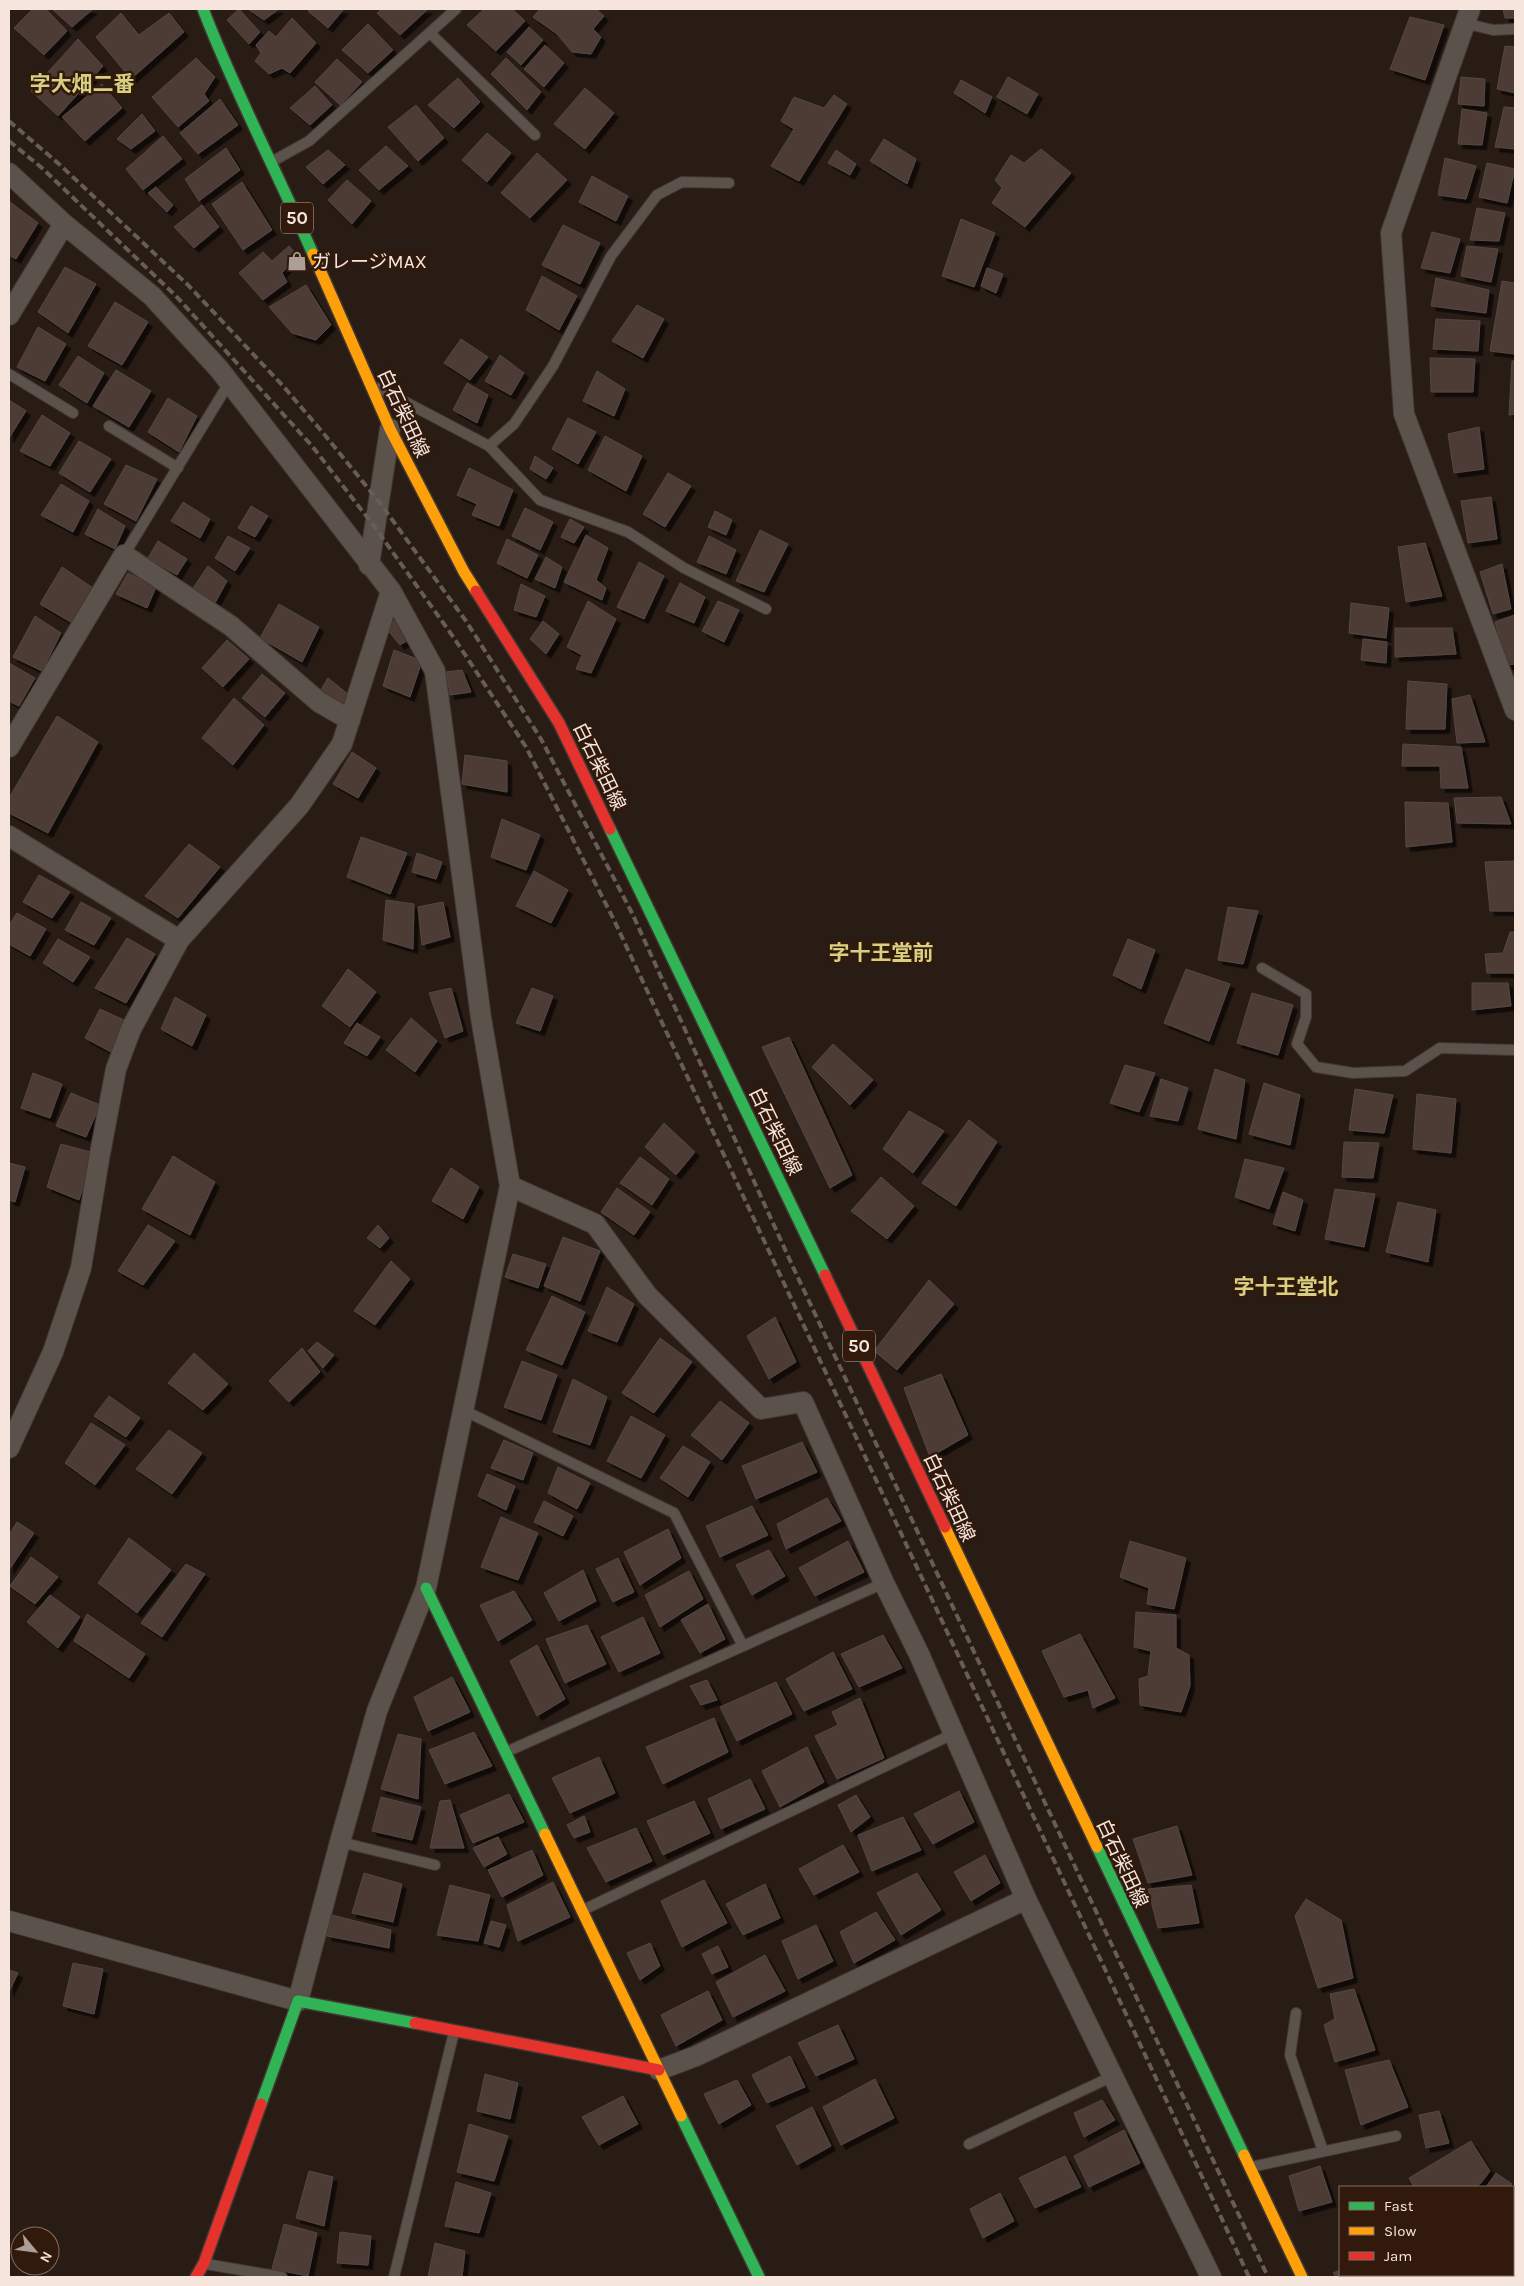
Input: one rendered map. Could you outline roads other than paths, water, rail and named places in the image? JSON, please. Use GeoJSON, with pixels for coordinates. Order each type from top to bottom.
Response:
{"type":"FeatureCollection","features":[{"type":"Feature","properties":{"kind":"main road","name":"白石柴田線"},"geometry":{"type":"LineString","coordinates":[[203,9],[222,58],[272,162],[390,429],[464,572],[559,723],[850,1326],[1302,2277]]}},
{"type":"Feature","properties":{"kind":"main road"},"geometry":{"type":"LineString","coordinates":[[426,1588],[759,2277]]}},
{"type":"Feature","properties":{"kind":"main road"},"geometry":{"type":"LineString","coordinates":[[196,2277],[204,2263],[298,2001],[659,2070]]}},
{"type":"Feature","properties":{"kind":"street"},"geometry":{"type":"LineString","coordinates":[[1467,16],[1390,233],[1404,414],[1515,710]]}},
{"type":"Feature","properties":{"kind":"street"},"geometry":{"type":"LineString","coordinates":[[9,173],[64,224],[152,296],[229,383],[390,591],[435,671],[481,1018],[510,1186],[426,1588],[377,1711],[298,2001],[9,1921]]}},
{"type":"Feature","properties":{"kind":"street"},"geometry":{"type":"LineString","coordinates":[[9,315],[64,224]]}},
{"type":"Feature","properties":{"kind":"street"},"geometry":{"type":"LineString","coordinates":[[369,565],[390,429]]}},
{"type":"Feature","properties":{"kind":"street"},"geometry":{"type":"LineString","coordinates":[[9,747],[124,555],[231,626],[319,702],[350,720]]}},
{"type":"Feature","properties":{"kind":"street"},"geometry":{"type":"LineString","coordinates":[[9,1448],[53,1352],[81,1268],[116,1069],[131,1029],[179,940],[299,806],[342,744],[390,591]]}},
{"type":"Feature","properties":{"kind":"street"},"geometry":{"type":"LineString","coordinates":[[9,836],[179,940]]}},
{"type":"Feature","properties":{"kind":"street"},"geometry":{"type":"LineString","coordinates":[[510,1186],[595,1224],[647,1295],[761,1409],[803,1402],[884,1582],[919,1654],[1026,1898],[1211,2277]]}},
{"type":"Feature","properties":{"kind":"street"},"geometry":{"type":"LineString","coordinates":[[659,2070],[696,2056],[1026,1898]]}},
{"type":"Feature","properties":{"kind":"lane"},"geometry":{"type":"LineString","coordinates":[[272,162],[309,141],[431,34],[456,9]]}},
{"type":"Feature","properties":{"kind":"lane"},"geometry":{"type":"LineString","coordinates":[[1467,16],[1493,30],[1515,29]]}},
{"type":"Feature","properties":{"kind":"lane"},"geometry":{"type":"LineString","coordinates":[[431,34],[535,135]]}},
{"type":"Feature","properties":{"kind":"lane"},"geometry":{"type":"LineString","coordinates":[[489,446],[514,424],[553,366],[611,256],[657,195],[682,182],[729,182]]}},
{"type":"Feature","properties":{"kind":"lane"},"geometry":{"type":"LineString","coordinates":[[9,374],[73,413]]}},
{"type":"Feature","properties":{"kind":"lane"},"geometry":{"type":"LineString","coordinates":[[124,555],[229,383]]}},
{"type":"Feature","properties":{"kind":"lane"},"geometry":{"type":"LineString","coordinates":[[370,383],[489,446],[540,500],[628,532],[684,568],[766,609]]}},
{"type":"Feature","properties":{"kind":"lane"},"geometry":{"type":"LineString","coordinates":[[109,426],[178,468]]}},
{"type":"Feature","properties":{"kind":"lane"},"geometry":{"type":"LineString","coordinates":[[1262,968],[1306,994],[1306,1017],[1297,1044],[1316,1066],[1353,1073],[1405,1071],[1440,1048],[1515,1050]]}},
{"type":"Feature","properties":{"kind":"lane"},"geometry":{"type":"LineString","coordinates":[[463,1410],[674,1513],[743,1646]]}},
{"type":"Feature","properties":{"kind":"lane"},"geometry":{"type":"LineString","coordinates":[[505,1752],[884,1582]]}},
{"type":"Feature","properties":{"kind":"lane"},"geometry":{"type":"LineString","coordinates":[[582,1910],[954,1734]]}},
{"type":"Feature","properties":{"kind":"lane"},"geometry":{"type":"LineString","coordinates":[[340,1842],[435,1865]]}},
{"type":"Feature","properties":{"kind":"lane"},"geometry":{"type":"LineString","coordinates":[[1296,2012],[1290,2055],[1323,2151]]}},
{"type":"Feature","properties":{"kind":"lane"},"geometry":{"type":"LineString","coordinates":[[394,2277],[455,2031]]}},
{"type":"Feature","properties":{"kind":"lane"},"geometry":{"type":"LineString","coordinates":[[969,2144],[1113,2076]]}},
{"type":"Feature","properties":{"kind":"lane"},"geometry":{"type":"LineString","coordinates":[[1249,2167],[1396,2136]]}},
{"type":"Feature","properties":{"kind":"lane"},"geometry":{"type":"LineString","coordinates":[[204,2263],[282,2277]]}},
{"type":"Feature","properties":{"kind":"railway"},"geometry":{"type":"LineString","coordinates":[[9,121],[59,164],[188,285],[284,387],[380,503],[466,621],[541,739],[632,913],[793,1267],[1268,2277]]}},
{"type":"Feature","properties":{"kind":"railway"},"geometry":{"type":"LineString","coordinates":[[9,141],[42,168],[176,296],[312,446],[374,526],[454,638],[526,747],[614,920],[1249,2277]]}},
{"type":"Feature","properties":{"kind":"place","name":"ガレージMAX"},"geometry":{"type":"Point","coordinates":[297,261]}},
{"type":"Feature","properties":{"kind":"district","name":"字大畑二番"},"geometry":{"type":"Point","coordinates":[82,84]}},
{"type":"Feature","properties":{"kind":"district","name":"字十王堂前"},"geometry":{"type":"Point","coordinates":[881,953]}},
{"type":"Feature","properties":{"kind":"district","name":"字十王堂北"},"geometry":{"type":"Point","coordinates":[1286,1287]}}]}
